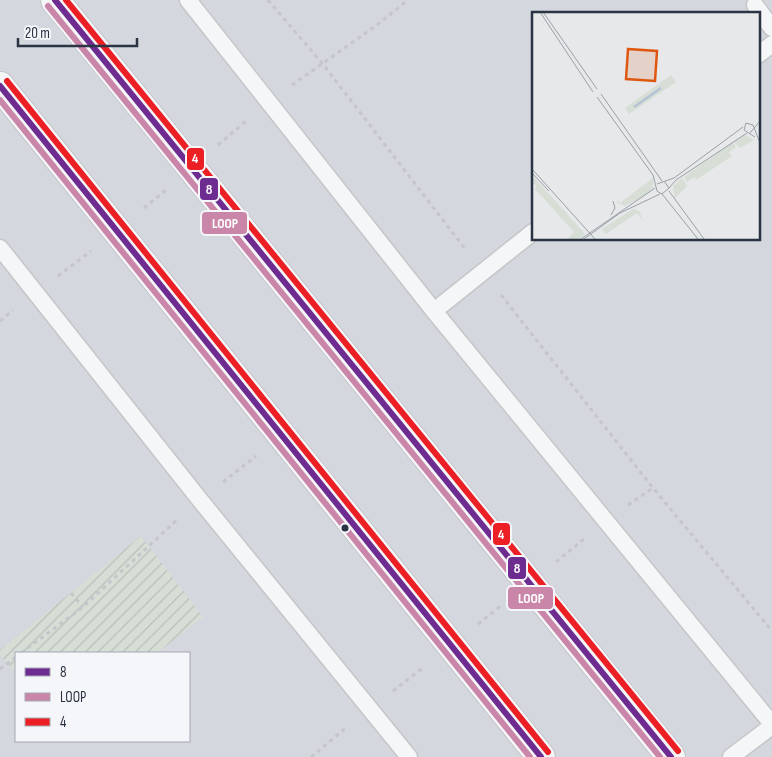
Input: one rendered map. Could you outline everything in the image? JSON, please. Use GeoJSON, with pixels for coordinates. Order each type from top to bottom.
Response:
{"type":"FeatureCollection","features":[{"type":"Feature","properties":{"kind":"street"},"geometry":{"type":"LineString","coordinates":[[55,0],[671,757]]}},
{"type":"Feature","properties":{"kind":"street"},"geometry":{"type":"LineString","coordinates":[[0,86],[541,757]]}},
{"type":"Feature","properties":{"kind":"lane"},"geometry":{"type":"LineString","coordinates":[[188,0],[434,311],[772,725],[731,757]]}},
{"type":"Feature","properties":{"kind":"lane"},"geometry":{"type":"LineString","coordinates":[[754,5],[759,12]]}},
{"type":"Feature","properties":{"kind":"lane"},"geometry":{"type":"LineString","coordinates":[[760,13],[772,28]]}},
{"type":"Feature","properties":{"kind":"lane"},"geometry":{"type":"LineString","coordinates":[[760,53],[772,44]]}},
{"type":"Feature","properties":{"kind":"lane"},"geometry":{"type":"LineString","coordinates":[[434,311],[532,233]]}},
{"type":"Feature","properties":{"kind":"lane"},"geometry":{"type":"LineString","coordinates":[[0,248],[200,500],[409,757]]}},
{"type":"Feature","properties":{"kind":"path"},"geometry":{"type":"LineString","coordinates":[[268,0],[322,63],[653,488],[772,630]]}},
{"type":"Feature","properties":{"kind":"path"},"geometry":{"type":"LineString","coordinates":[[0,321],[117,232],[268,102],[377,25],[408,0]]}},
{"type":"Feature","properties":{"kind":"path"},"geometry":{"type":"LineString","coordinates":[[22,652],[82,606],[200,500],[282,436]]}},
{"type":"Feature","properties":{"kind":"path"},"geometry":{"type":"LineString","coordinates":[[71,593],[82,606]]}},
{"type":"Feature","properties":{"kind":"path"},"geometry":{"type":"LineString","coordinates":[[0,669],[15,657]]}},
{"type":"Feature","properties":{"kind":"path"},"geometry":{"type":"LineString","coordinates":[[310,757],[371,709]]}},
{"type":"Feature","properties":{"kind":"shaded area"},"geometry":{"type":"Polygon","coordinates":[[[0,0],[772,0],[772,757],[0,757],[0,0]]]}},
{"type":"Feature","properties":{"kind":"shaded area"},"geometry":{"type":"Polygon","coordinates":[[[141,536],[203,617],[158,652],[15,652],[15,673],[0,655],[0,650],[141,536]]]}},
{"type":"Feature","properties":{"kind":"transit line","name":"8"},"geometry":{"type":"LineString","coordinates":[[55,0],[671,757]]}},
{"type":"Feature","properties":{"kind":"transit line","name":"4"},"geometry":{"type":"LineString","coordinates":[[66,0],[678,751]]}},
{"type":"Feature","properties":{"kind":"transit line","name":"LOOP"},"geometry":{"type":"LineString","coordinates":[[48,6],[660,757]]}},
{"type":"Feature","properties":{"kind":"transit line","name":"4"},"geometry":{"type":"LineString","coordinates":[[7,81],[548,752]]}},
{"type":"Feature","properties":{"kind":"transit line","name":"8"},"geometry":{"type":"LineString","coordinates":[[0,86],[541,757]]}},
{"type":"Feature","properties":{"kind":"transit line","name":"LOOP"},"geometry":{"type":"LineString","coordinates":[[0,100],[530,757]]}}]}
